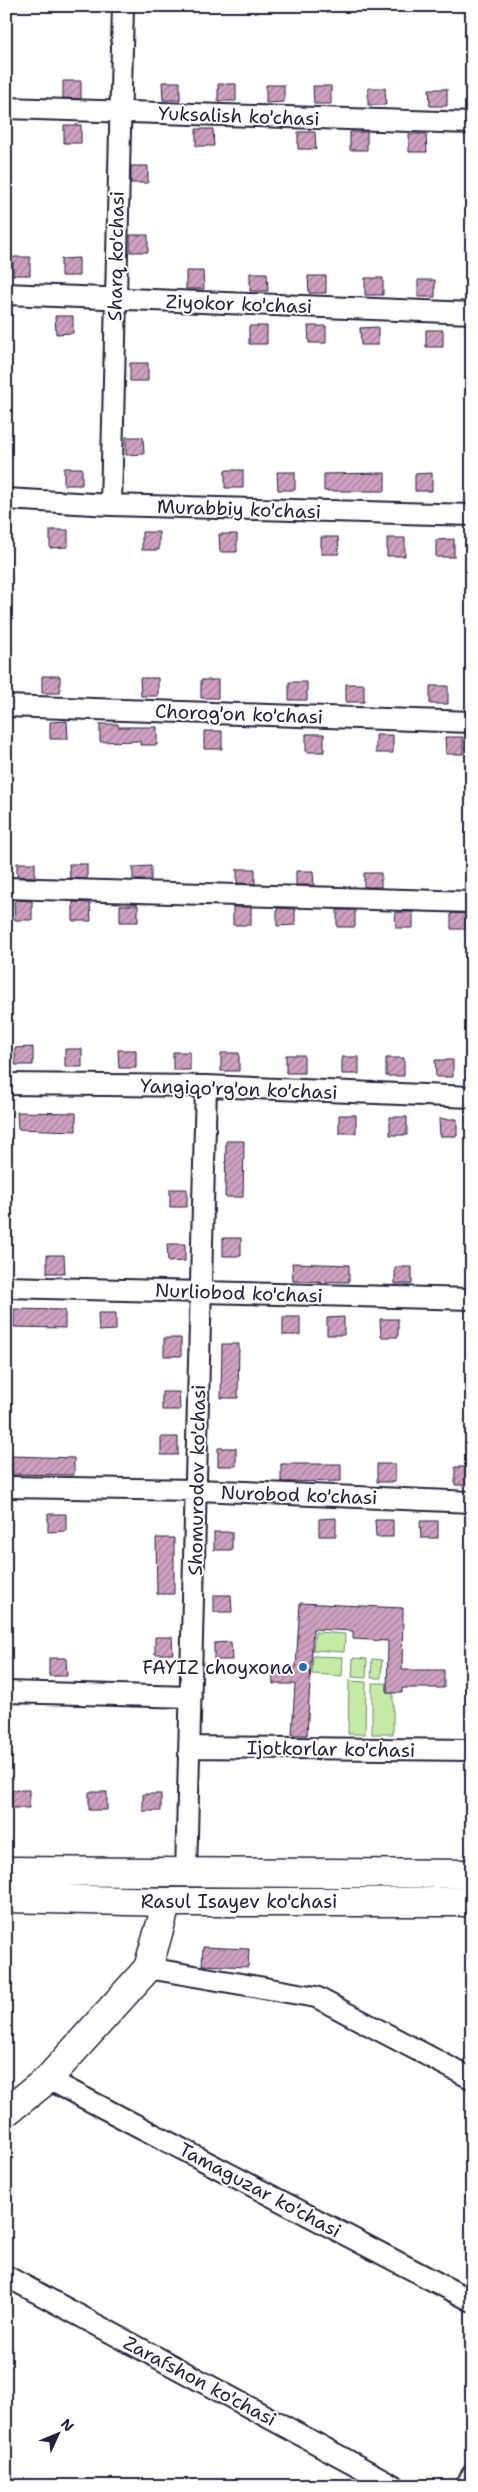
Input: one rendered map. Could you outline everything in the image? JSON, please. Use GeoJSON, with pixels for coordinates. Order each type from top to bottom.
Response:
{"type":"FeatureCollection","features":[{"type":"Feature","properties":{"kind":"main road","name":"Rasul Isayev ko'chasi"},"geometry":{"type":"LineString","coordinates":[[6,1871],[186,1874],[472,1874]]}},
{"type":"Feature","properties":{"kind":"main road","name":"Rasul Isayev ko'chasi"},"geometry":{"type":"LineString","coordinates":[[6,1898],[166,1902],[472,1902]]}},
{"type":"Feature","properties":{"kind":"main road"},"geometry":{"type":"LineString","coordinates":[[6,2112],[48,2079],[148,1968],[166,1902]]}},
{"type":"Feature","properties":{"kind":"street","name":"Sharq ko'chasi"},"geometry":{"type":"LineString","coordinates":[[111,505],[114,299],[123,6]]}},
{"type":"Feature","properties":{"kind":"street","name":"Yuksalish ko'chasi"},"geometry":{"type":"LineString","coordinates":[[6,108],[472,123]]}},
{"type":"Feature","properties":{"kind":"street","name":"Ziyokor ko'chasi"},"geometry":{"type":"LineString","coordinates":[[6,294],[472,314]]}},
{"type":"Feature","properties":{"kind":"street","name":"Murabbiy ko'chasi"},"geometry":{"type":"LineString","coordinates":[[6,499],[111,505],[472,515]]}},
{"type":"Feature","properties":{"kind":"street","name":"Chorog'on ko'chasi"},"geometry":{"type":"LineString","coordinates":[[6,706],[472,722]]}},
{"type":"Feature","properties":{"kind":"street"},"geometry":{"type":"LineString","coordinates":[[6,888],[472,902]]}},
{"type":"Feature","properties":{"kind":"street","name":"Yangiqo'rg'on ko'chasi"},"geometry":{"type":"LineString","coordinates":[[6,1084],[206,1086],[472,1098]]}},
{"type":"Feature","properties":{"kind":"street","name":"Shomurodov ko'chasi"},"geometry":{"type":"LineString","coordinates":[[186,1874],[198,1490],[200,1291],[206,1086]]}},
{"type":"Feature","properties":{"kind":"street","name":"Nurliobod ko'chasi"},"geometry":{"type":"LineString","coordinates":[[6,1287],[472,1300]]}},
{"type":"Feature","properties":{"kind":"street","name":"Nurobod ko'chasi"},"geometry":{"type":"LineString","coordinates":[[6,1486],[198,1490],[472,1502]]}},
{"type":"Feature","properties":{"kind":"street"},"geometry":{"type":"LineString","coordinates":[[6,1692],[191,1698]]}},
{"type":"Feature","properties":{"kind":"street","name":"Ijotkorlar ko'chasi"},"geometry":{"type":"LineString","coordinates":[[190,1747],[472,1750]]}},
{"type":"Feature","properties":{"kind":"street"},"geometry":{"type":"LineString","coordinates":[[148,1968],[316,1997],[472,2079]]}},
{"type":"Feature","properties":{"kind":"street","name":"Tamaguzar ko'chasi"},"geometry":{"type":"LineString","coordinates":[[48,2079],[472,2301]]}},
{"type":"Feature","properties":{"kind":"street","name":"Zarafshon ko'chasi"},"geometry":{"type":"LineString","coordinates":[[6,2276],[395,2486]]}},
{"type":"Feature","properties":{"kind":"street"},"geometry":{"type":"LineString","coordinates":[[466,2486],[472,2475]]}},
{"type":"Feature","properties":{"kind":"green space"},"geometry":{"type":"Polygon","coordinates":[[[315,1632],[345,1634],[344,1652],[313,1650],[315,1632]]]}},
{"type":"Feature","properties":{"kind":"green space"},"geometry":{"type":"Polygon","coordinates":[[[313,1656],[343,1657],[342,1676],[312,1674],[313,1656]]]}},
{"type":"Feature","properties":{"kind":"green space"},"geometry":{"type":"Polygon","coordinates":[[[353,1658],[367,1659],[366,1678],[352,1677],[353,1658]]]}},
{"type":"Feature","properties":{"kind":"green space"},"geometry":{"type":"Polygon","coordinates":[[[372,1659],[382,1660],[381,1678],[371,1678],[372,1659]]]}},
{"type":"Feature","properties":{"kind":"green space"},"geometry":{"type":"Polygon","coordinates":[[[349,1681],[366,1682],[365,1734],[348,1734],[349,1681]]]}},
{"type":"Feature","properties":{"kind":"green space"},"geometry":{"type":"Polygon","coordinates":[[[372,1683],[387,1683],[387,1693],[393,1693],[393,1734],[372,1734],[372,1683]]]}},
{"type":"Feature","properties":{"kind":"building"},"geometry":{"type":"Polygon","coordinates":[[[63,81],[81,81],[81,99],[63,98],[63,81]]]}},
{"type":"Feature","properties":{"kind":"building"},"geometry":{"type":"Polygon","coordinates":[[[162,82],[180,82],[180,100],[163,100],[162,82]]]}},
{"type":"Feature","properties":{"kind":"building"},"geometry":{"type":"Polygon","coordinates":[[[218,84],[236,84],[236,101],[218,101],[218,84]]]}},
{"type":"Feature","properties":{"kind":"building"},"geometry":{"type":"Polygon","coordinates":[[[266,85],[284,85],[284,102],[266,103],[266,85]]]}},
{"type":"Feature","properties":{"kind":"building"},"geometry":{"type":"Polygon","coordinates":[[[313,86],[331,86],[331,104],[314,104],[313,86]]]}},
{"type":"Feature","properties":{"kind":"building"},"geometry":{"type":"Polygon","coordinates":[[[368,88],[385,88],[386,105],[368,105],[368,88]]]}},
{"type":"Feature","properties":{"kind":"building"},"geometry":{"type":"Polygon","coordinates":[[[429,89],[447,89],[447,106],[430,106],[429,89]]]}},
{"type":"Feature","properties":{"kind":"building"},"geometry":{"type":"Polygon","coordinates":[[[64,125],[81,125],[81,143],[64,143],[64,125]]]}},
{"type":"Feature","properties":{"kind":"building"},"geometry":{"type":"Polygon","coordinates":[[[196,129],[213,129],[214,146],[196,146],[196,129]]]}},
{"type":"Feature","properties":{"kind":"building"},"geometry":{"type":"Polygon","coordinates":[[[298,132],[315,132],[316,149],[298,149],[298,132]]]}},
{"type":"Feature","properties":{"kind":"building"},"geometry":{"type":"Polygon","coordinates":[[[350,132],[367,132],[367,150],[350,150],[350,132]]]}},
{"type":"Feature","properties":{"kind":"building"},"geometry":{"type":"Polygon","coordinates":[[[409,134],[426,134],[427,152],[409,152],[409,134]]]}},
{"type":"Feature","properties":{"kind":"building"},"geometry":{"type":"Polygon","coordinates":[[[131,166],[148,166],[148,183],[131,183],[131,166]]]}},
{"type":"Feature","properties":{"kind":"building"},"geometry":{"type":"Polygon","coordinates":[[[130,235],[148,235],[148,252],[130,252],[130,235]]]}},
{"type":"Feature","properties":{"kind":"building"},"geometry":{"type":"Polygon","coordinates":[[[13,257],[30,257],[30,275],[13,275],[13,257]]]}},
{"type":"Feature","properties":{"kind":"building"},"geometry":{"type":"Polygon","coordinates":[[[79,258],[79,276],[61,276],[61,259],[79,258]]]}},
{"type":"Feature","properties":{"kind":"building"},"geometry":{"type":"Polygon","coordinates":[[[186,271],[203,271],[204,289],[186,289],[186,271]]]}},
{"type":"Feature","properties":{"kind":"building"},"geometry":{"type":"Polygon","coordinates":[[[250,273],[267,273],[268,291],[250,291],[250,273]]]}},
{"type":"Feature","properties":{"kind":"building"},"geometry":{"type":"Polygon","coordinates":[[[308,276],[326,276],[326,293],[309,293],[308,276]]]}},
{"type":"Feature","properties":{"kind":"building"},"geometry":{"type":"Polygon","coordinates":[[[365,278],[383,278],[383,295],[365,295],[365,278]]]}},
{"type":"Feature","properties":{"kind":"building"},"geometry":{"type":"Polygon","coordinates":[[[418,280],[435,280],[435,297],[418,297],[418,280]]]}},
{"type":"Feature","properties":{"kind":"building"},"geometry":{"type":"Polygon","coordinates":[[[55,316],[73,316],[73,333],[56,334],[55,316]]]}},
{"type":"Feature","properties":{"kind":"building"},"geometry":{"type":"Polygon","coordinates":[[[249,326],[267,326],[267,344],[249,344],[249,326]]]}},
{"type":"Feature","properties":{"kind":"building"},"geometry":{"type":"Polygon","coordinates":[[[308,326],[326,326],[326,343],[309,343],[308,326]]]}},
{"type":"Feature","properties":{"kind":"building"},"geometry":{"type":"Polygon","coordinates":[[[378,327],[378,345],[361,345],[360,328],[378,327]]]}},
{"type":"Feature","properties":{"kind":"building"},"geometry":{"type":"Polygon","coordinates":[[[426,330],[443,330],[443,347],[426,347],[426,330]]]}},
{"type":"Feature","properties":{"kind":"building"},"geometry":{"type":"Polygon","coordinates":[[[130,363],[148,363],[148,381],[130,381],[130,363]]]}},
{"type":"Feature","properties":{"kind":"building"},"geometry":{"type":"Polygon","coordinates":[[[126,437],[143,437],[144,454],[126,455],[126,437]]]}},
{"type":"Feature","properties":{"kind":"building"},"geometry":{"type":"Polygon","coordinates":[[[64,468],[82,468],[82,485],[64,485],[64,468]]]}},
{"type":"Feature","properties":{"kind":"building"},"geometry":{"type":"Polygon","coordinates":[[[225,470],[243,470],[243,488],[225,488],[225,470]]]}},
{"type":"Feature","properties":{"kind":"building"},"geometry":{"type":"Polygon","coordinates":[[[277,472],[295,472],[295,490],[278,490],[277,472]]]}},
{"type":"Feature","properties":{"kind":"building"},"geometry":{"type":"Polygon","coordinates":[[[385,473],[385,491],[324,491],[324,474],[385,473]]]}},
{"type":"Feature","properties":{"kind":"building"},"geometry":{"type":"Polygon","coordinates":[[[432,473],[432,491],[415,491],[415,474],[432,473]]]}},
{"type":"Feature","properties":{"kind":"building"},"geometry":{"type":"Polygon","coordinates":[[[50,530],[68,530],[68,547],[50,548],[50,530]]]}},
{"type":"Feature","properties":{"kind":"building"},"geometry":{"type":"Polygon","coordinates":[[[142,532],[159,532],[159,550],[142,550],[142,532]]]}},
{"type":"Feature","properties":{"kind":"building"},"geometry":{"type":"Polygon","coordinates":[[[219,534],[237,534],[237,552],[220,552],[219,534]]]}},
{"type":"Feature","properties":{"kind":"building"},"geometry":{"type":"Polygon","coordinates":[[[321,537],[338,537],[339,554],[321,554],[321,537]]]}},
{"type":"Feature","properties":{"kind":"building"},"geometry":{"type":"Polygon","coordinates":[[[387,538],[405,538],[405,556],[387,556],[387,538]]]}},
{"type":"Feature","properties":{"kind":"building"},"geometry":{"type":"Polygon","coordinates":[[[454,539],[454,557],[436,557],[436,540],[454,539]]]}},
{"type":"Feature","properties":{"kind":"building"},"geometry":{"type":"Polygon","coordinates":[[[42,676],[60,676],[60,693],[42,693],[42,676]]]}},
{"type":"Feature","properties":{"kind":"building"},"geometry":{"type":"Polygon","coordinates":[[[140,678],[158,678],[158,696],[141,696],[140,678]]]}},
{"type":"Feature","properties":{"kind":"building"},"geometry":{"type":"Polygon","coordinates":[[[201,680],[218,680],[218,698],[201,698],[201,680]]]}},
{"type":"Feature","properties":{"kind":"building"},"geometry":{"type":"Polygon","coordinates":[[[289,682],[307,682],[307,700],[289,700],[289,682]]]}},
{"type":"Feature","properties":{"kind":"building"},"geometry":{"type":"Polygon","coordinates":[[[346,684],[364,684],[364,702],[346,702],[346,684]]]}},
{"type":"Feature","properties":{"kind":"building"},"geometry":{"type":"Polygon","coordinates":[[[430,686],[448,686],[448,704],[430,704],[430,686]]]}},
{"type":"Feature","properties":{"kind":"building"},"geometry":{"type":"Polygon","coordinates":[[[67,721],[68,739],[50,739],[50,722],[67,721]]]}},
{"type":"Feature","properties":{"kind":"building"},"geometry":{"type":"Polygon","coordinates":[[[100,724],[118,724],[118,727],[157,727],[157,745],[140,745],[140,741],[100,742],[100,724]]]}},
{"type":"Feature","properties":{"kind":"building"},"geometry":{"type":"Polygon","coordinates":[[[204,731],[222,731],[222,749],[204,749],[204,731]]]}},
{"type":"Feature","properties":{"kind":"building"},"geometry":{"type":"Polygon","coordinates":[[[306,734],[324,734],[324,752],[306,752],[306,734]]]}},
{"type":"Feature","properties":{"kind":"building"},"geometry":{"type":"Polygon","coordinates":[[[376,735],[393,735],[393,753],[376,753],[376,735]]]}},
{"type":"Feature","properties":{"kind":"building"},"geometry":{"type":"Polygon","coordinates":[[[445,737],[463,737],[463,754],[446,754],[445,737]]]}},
{"type":"Feature","properties":{"kind":"building"},"geometry":{"type":"Polygon","coordinates":[[[17,863],[35,863],[35,877],[17,876],[17,863]]]}},
{"type":"Feature","properties":{"kind":"building"},"geometry":{"type":"Polygon","coordinates":[[[69,864],[87,864],[87,879],[70,878],[69,864]]]}},
{"type":"Feature","properties":{"kind":"building"},"geometry":{"type":"Polygon","coordinates":[[[151,866],[151,880],[133,880],[133,867],[151,866]]]}},
{"type":"Feature","properties":{"kind":"building"},"geometry":{"type":"Polygon","coordinates":[[[237,869],[255,869],[255,884],[237,883],[237,869]]]}},
{"type":"Feature","properties":{"kind":"building"},"geometry":{"type":"Polygon","coordinates":[[[296,871],[313,871],[314,885],[296,885],[296,871]]]}},
{"type":"Feature","properties":{"kind":"building"},"geometry":{"type":"Polygon","coordinates":[[[364,873],[381,873],[381,887],[364,887],[364,873]]]}},
{"type":"Feature","properties":{"kind":"building"},"geometry":{"type":"Polygon","coordinates":[[[17,900],[32,901],[32,920],[15,920],[14,902],[17,900]]]}},
{"type":"Feature","properties":{"kind":"building"},"geometry":{"type":"Polygon","coordinates":[[[73,902],[90,903],[91,921],[73,921],[73,902]]]}},
{"type":"Feature","properties":{"kind":"building"},"geometry":{"type":"Polygon","coordinates":[[[120,905],[138,905],[138,922],[120,922],[120,905]]]}},
{"type":"Feature","properties":{"kind":"building"},"geometry":{"type":"Polygon","coordinates":[[[233,907],[251,907],[251,925],[233,925],[233,907]]]}},
{"type":"Feature","properties":{"kind":"building"},"geometry":{"type":"Polygon","coordinates":[[[277,908],[295,909],[295,925],[277,926],[277,908]]]}},
{"type":"Feature","properties":{"kind":"building"},"geometry":{"type":"Polygon","coordinates":[[[337,910],[355,910],[355,927],[337,927],[337,910]]]}},
{"type":"Feature","properties":{"kind":"building"},"geometry":{"type":"Polygon","coordinates":[[[395,912],[413,912],[413,928],[396,928],[395,912]]]}},
{"type":"Feature","properties":{"kind":"building"},"geometry":{"type":"Polygon","coordinates":[[[451,913],[469,914],[469,929],[451,929],[451,913]]]}},
{"type":"Feature","properties":{"kind":"building"},"geometry":{"type":"Polygon","coordinates":[[[33,1047],[33,1065],[15,1065],[15,1048],[33,1047]]]}},
{"type":"Feature","properties":{"kind":"building"},"geometry":{"type":"Polygon","coordinates":[[[65,1049],[82,1049],[82,1067],[65,1067],[65,1049]]]}},
{"type":"Feature","properties":{"kind":"building"},"geometry":{"type":"Polygon","coordinates":[[[118,1050],[136,1050],[136,1068],[119,1068],[118,1050]]]}},
{"type":"Feature","properties":{"kind":"building"},"geometry":{"type":"Polygon","coordinates":[[[173,1052],[190,1052],[190,1070],[173,1070],[173,1052]]]}},
{"type":"Feature","properties":{"kind":"building"},"geometry":{"type":"Polygon","coordinates":[[[221,1053],[239,1053],[239,1071],[221,1071],[221,1053]]]}},
{"type":"Feature","properties":{"kind":"building"},"geometry":{"type":"Polygon","coordinates":[[[286,1055],[304,1055],[304,1073],[286,1073],[286,1055]]]}},
{"type":"Feature","properties":{"kind":"building"},"geometry":{"type":"Polygon","coordinates":[[[342,1057],[359,1057],[359,1074],[342,1074],[342,1057]]]}},
{"type":"Feature","properties":{"kind":"building"},"geometry":{"type":"Polygon","coordinates":[[[386,1058],[404,1058],[404,1076],[386,1076],[386,1058]]]}},
{"type":"Feature","properties":{"kind":"building"},"geometry":{"type":"Polygon","coordinates":[[[435,1060],[453,1060],[453,1077],[436,1077],[435,1060]]]}},
{"type":"Feature","properties":{"kind":"building"},"geometry":{"type":"Polygon","coordinates":[[[17,1112],[76,1113],[76,1131],[18,1129],[17,1112]]]}},
{"type":"Feature","properties":{"kind":"building"},"geometry":{"type":"Polygon","coordinates":[[[339,1115],[356,1115],[356,1133],[339,1133],[339,1115]]]}},
{"type":"Feature","properties":{"kind":"building"},"geometry":{"type":"Polygon","coordinates":[[[390,1117],[407,1117],[407,1135],[390,1135],[390,1117]]]}},
{"type":"Feature","properties":{"kind":"building"},"geometry":{"type":"Polygon","coordinates":[[[439,1119],[457,1119],[457,1136],[440,1136],[439,1119]]]}},
{"type":"Feature","properties":{"kind":"building"},"geometry":{"type":"Polygon","coordinates":[[[226,1141],[244,1141],[243,1197],[225,1197],[226,1141]]]}},
{"type":"Feature","properties":{"kind":"building"},"geometry":{"type":"Polygon","coordinates":[[[170,1189],[187,1189],[187,1207],[170,1207],[170,1189]]]}},
{"type":"Feature","properties":{"kind":"building"},"geometry":{"type":"Polygon","coordinates":[[[223,1238],[241,1238],[241,1256],[223,1256],[223,1238]]]}},
{"type":"Feature","properties":{"kind":"building"},"geometry":{"type":"Polygon","coordinates":[[[167,1244],[185,1244],[185,1261],[168,1262],[167,1244]]]}},
{"type":"Feature","properties":{"kind":"building"},"geometry":{"type":"Polygon","coordinates":[[[47,1255],[64,1255],[65,1273],[47,1273],[47,1255]]]}},
{"type":"Feature","properties":{"kind":"building"},"geometry":{"type":"Polygon","coordinates":[[[292,1263],[349,1265],[349,1282],[293,1281],[292,1263]]]}},
{"type":"Feature","properties":{"kind":"building"},"geometry":{"type":"Polygon","coordinates":[[[395,1267],[412,1267],[412,1284],[395,1284],[395,1267]]]}},
{"type":"Feature","properties":{"kind":"building"},"geometry":{"type":"Polygon","coordinates":[[[14,1309],[65,1310],[65,1328],[14,1327],[14,1309]]]}},
{"type":"Feature","properties":{"kind":"building"},"geometry":{"type":"Polygon","coordinates":[[[98,1313],[116,1313],[116,1330],[99,1331],[98,1313]]]}},
{"type":"Feature","properties":{"kind":"building"},"geometry":{"type":"Polygon","coordinates":[[[283,1317],[300,1317],[300,1335],[283,1335],[283,1317]]]}},
{"type":"Feature","properties":{"kind":"building"},"geometry":{"type":"Polygon","coordinates":[[[344,1317],[344,1335],[327,1335],[327,1318],[344,1317]]]}},
{"type":"Feature","properties":{"kind":"building"},"geometry":{"type":"Polygon","coordinates":[[[380,1319],[398,1319],[398,1337],[381,1337],[380,1319]]]}},
{"type":"Feature","properties":{"kind":"building"},"geometry":{"type":"Polygon","coordinates":[[[164,1338],[181,1338],[181,1356],[164,1356],[164,1338]]]}},
{"type":"Feature","properties":{"kind":"building"},"geometry":{"type":"Polygon","coordinates":[[[222,1344],[239,1344],[238,1398],[221,1398],[222,1344]]]}},
{"type":"Feature","properties":{"kind":"building"},"geometry":{"type":"Polygon","coordinates":[[[162,1392],[179,1392],[180,1410],[162,1410],[162,1392]]]}},
{"type":"Feature","properties":{"kind":"building"},"geometry":{"type":"Polygon","coordinates":[[[161,1437],[178,1437],[178,1455],[161,1455],[161,1437]]]}},
{"type":"Feature","properties":{"kind":"building"},"geometry":{"type":"Polygon","coordinates":[[[218,1448],[236,1448],[236,1466],[218,1466],[218,1448]]]}},
{"type":"Feature","properties":{"kind":"building"},"geometry":{"type":"Polygon","coordinates":[[[12,1456],[74,1458],[74,1475],[12,1474],[12,1456]]]}},
{"type":"Feature","properties":{"kind":"building"},"geometry":{"type":"Polygon","coordinates":[[[281,1464],[341,1464],[341,1481],[281,1482],[281,1464]]]}},
{"type":"Feature","properties":{"kind":"building"},"geometry":{"type":"Polygon","coordinates":[[[377,1464],[395,1464],[395,1482],[377,1482],[377,1464]]]}},
{"type":"Feature","properties":{"kind":"building"},"geometry":{"type":"Polygon","coordinates":[[[455,1467],[472,1467],[472,1485],[455,1485],[455,1467]]]}},
{"type":"Feature","properties":{"kind":"building"},"geometry":{"type":"Polygon","coordinates":[[[48,1514],[66,1514],[66,1531],[48,1532],[48,1514]]]}},
{"type":"Feature","properties":{"kind":"building"},"geometry":{"type":"Polygon","coordinates":[[[336,1518],[336,1536],[319,1536],[319,1519],[336,1518]]]}},
{"type":"Feature","properties":{"kind":"building"},"geometry":{"type":"Polygon","coordinates":[[[375,1520],[393,1520],[393,1537],[376,1537],[375,1520]]]}},
{"type":"Feature","properties":{"kind":"building"},"geometry":{"type":"Polygon","coordinates":[[[420,1521],[438,1521],[438,1538],[421,1538],[420,1521]]]}},
{"type":"Feature","properties":{"kind":"building"},"geometry":{"type":"Polygon","coordinates":[[[214,1532],[232,1532],[232,1550],[214,1550],[214,1532]]]}},
{"type":"Feature","properties":{"kind":"building"},"geometry":{"type":"Polygon","coordinates":[[[156,1538],[174,1538],[174,1594],[157,1594],[156,1538]]]}},
{"type":"Feature","properties":{"kind":"building"},"geometry":{"type":"Polygon","coordinates":[[[214,1595],[231,1595],[232,1612],[214,1612],[214,1595]]]}},
{"type":"Feature","properties":{"kind":"building","name":"FAYIZ choyxona"},"geometry":{"type":"Polygon","coordinates":[[[300,1603],[403,1608],[402,1670],[444,1670],[444,1688],[402,1688],[402,1693],[387,1693],[388,1641],[353,1639],[353,1631],[313,1629],[307,1735],[292,1735],[295,1684],[273,1684],[272,1667],[296,1667],[300,1603]]]}},
{"type":"Feature","properties":{"kind":"building"},"geometry":{"type":"Polygon","coordinates":[[[155,1637],[172,1637],[173,1654],[155,1654],[155,1637]]]}},
{"type":"Feature","properties":{"kind":"building"},"geometry":{"type":"Polygon","coordinates":[[[231,1642],[232,1660],[214,1660],[214,1643],[231,1642]]]}},
{"type":"Feature","properties":{"kind":"building"},"geometry":{"type":"Polygon","coordinates":[[[49,1658],[66,1658],[67,1676],[49,1676],[49,1658]]]}},
{"type":"Feature","properties":{"kind":"building"},"geometry":{"type":"Polygon","coordinates":[[[12,1790],[29,1790],[29,1808],[12,1808],[12,1790]]]}},
{"type":"Feature","properties":{"kind":"building"},"geometry":{"type":"Polygon","coordinates":[[[89,1792],[107,1792],[107,1810],[89,1810],[89,1792]]]}},
{"type":"Feature","properties":{"kind":"building"},"geometry":{"type":"Polygon","coordinates":[[[143,1794],[161,1794],[161,1811],[143,1811],[143,1794]]]}},
{"type":"Feature","properties":{"kind":"building"},"geometry":{"type":"Polygon","coordinates":[[[203,1947],[249,1949],[248,1967],[202,1965],[203,1947]]]}},
{"type":"Feature","properties":{"kind":"place","name":"FAYIZ choyxona"},"geometry":{"type":"Point","coordinates":[303,1667]}}]}
